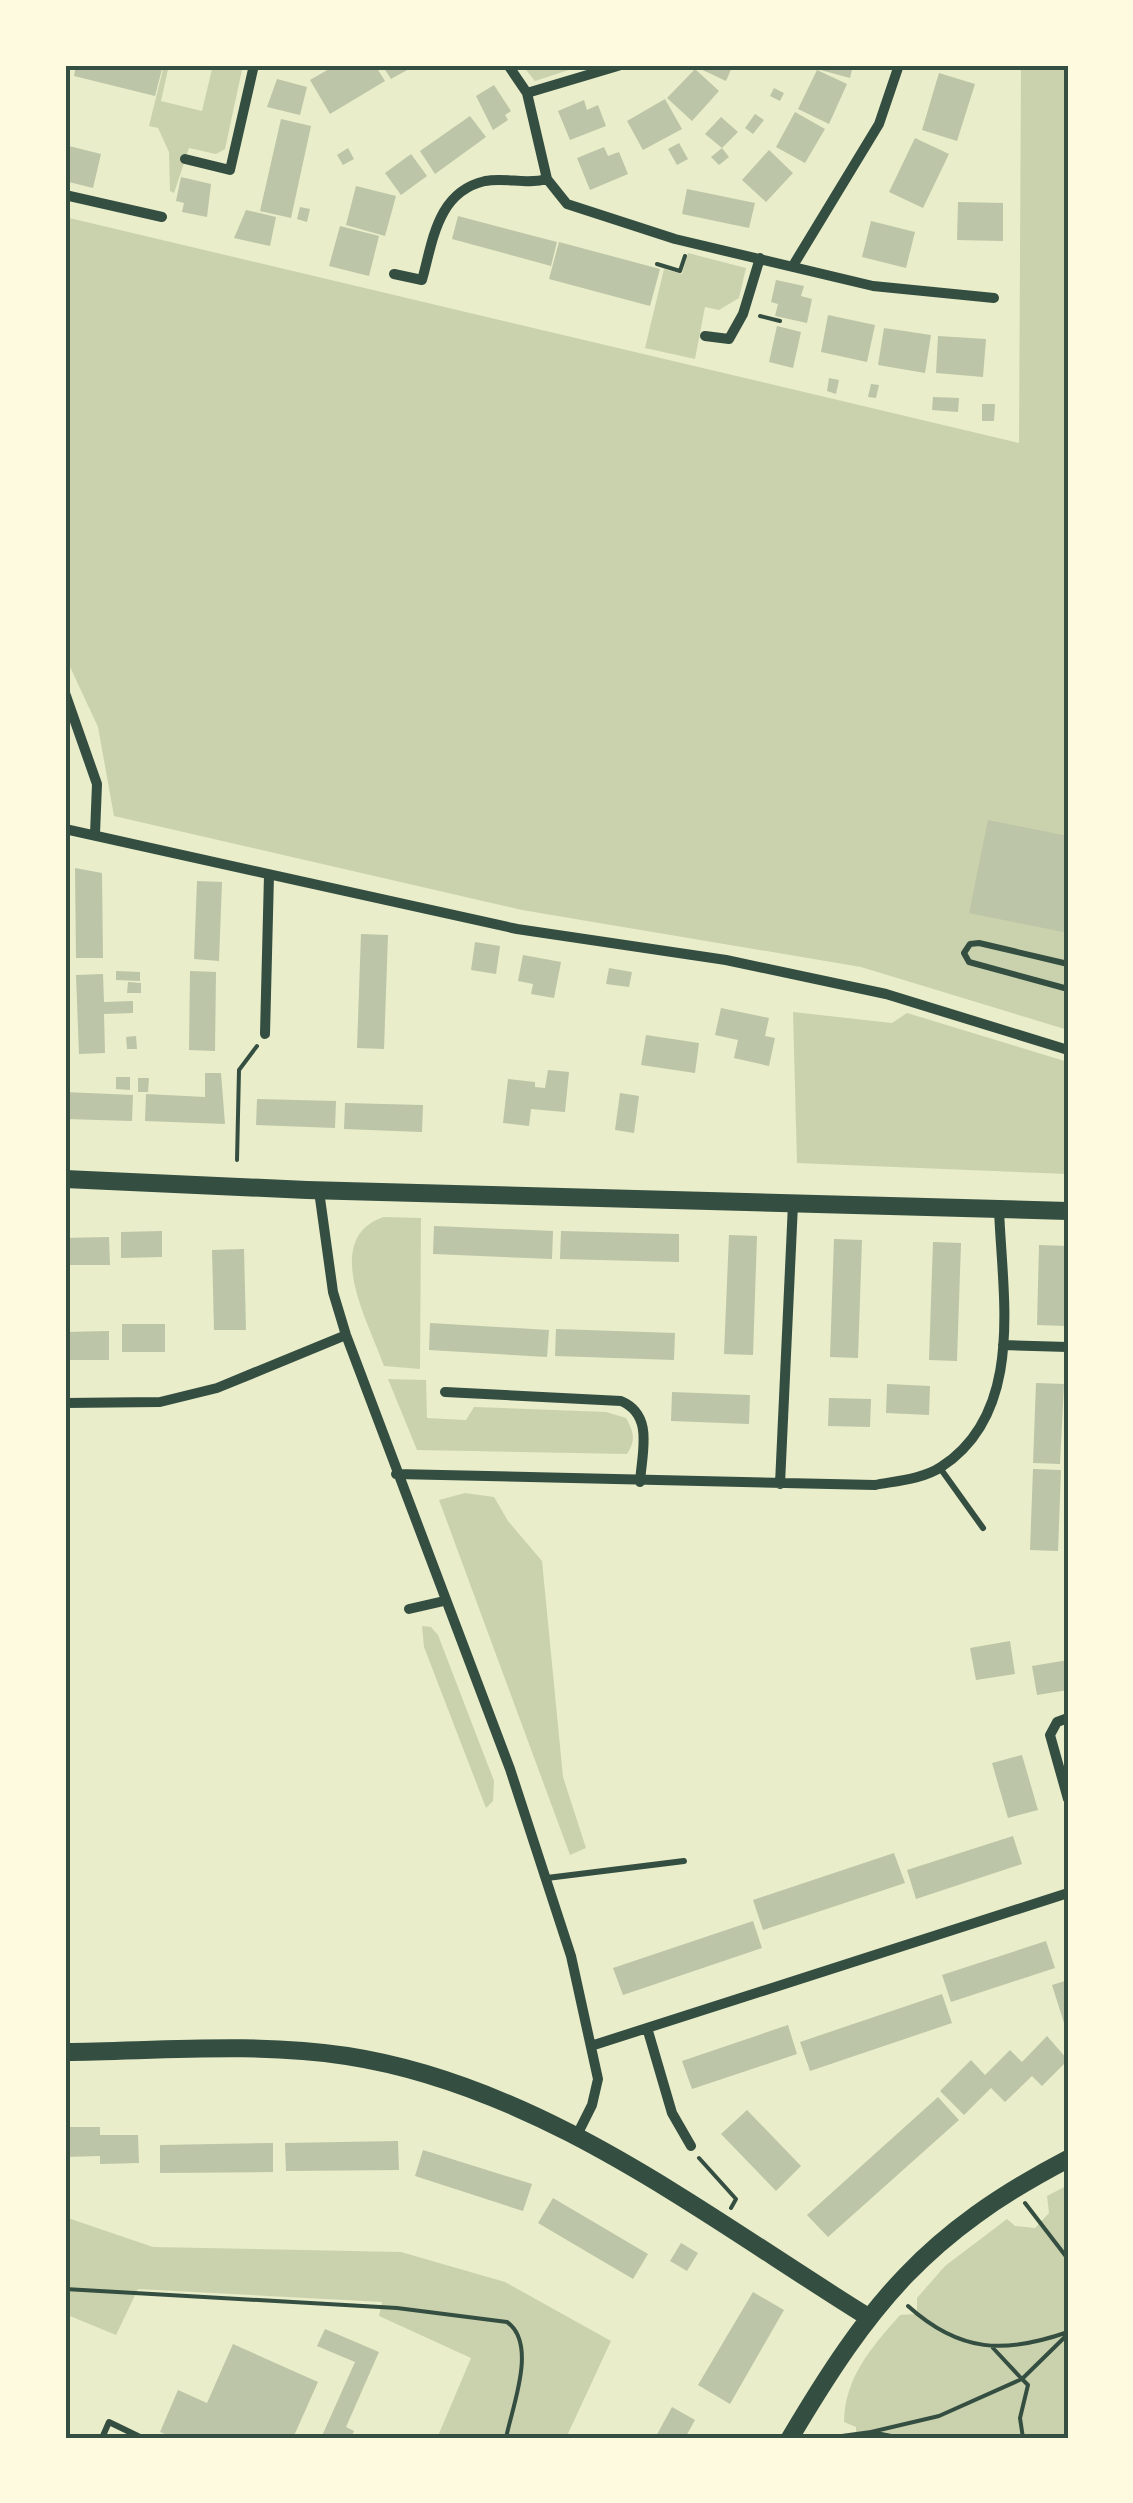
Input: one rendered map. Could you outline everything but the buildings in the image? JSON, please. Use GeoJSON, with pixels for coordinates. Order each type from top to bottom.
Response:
{"type":"FeatureCollection","features":[{"type":"Feature","properties":{"kind":"street"},"geometry":{"type":"LineString","coordinates":[[185,159],[230,170],[254,65]]}},
{"type":"Feature","properties":{"kind":"street"},"geometry":{"type":"LineString","coordinates":[[508,65],[527,93],[547,180],[567,204],[689,242],[884,288],[994,298]]}},
{"type":"Feature","properties":{"kind":"street"},"geometry":{"type":"LineString","coordinates":[[527,93],[620,65]]}},
{"type":"Feature","properties":{"kind":"street"},"geometry":{"type":"LineString","coordinates":[[794,264],[879,124],[900,65]]}},
{"type":"Feature","properties":{"kind":"street"},"geometry":{"type":"LineString","coordinates":[[394,274],[422,280],[444,207],[472,186],[486,181],[547,180]]}},
{"type":"Feature","properties":{"kind":"street"},"geometry":{"type":"LineString","coordinates":[[65,196],[162,217]]}},
{"type":"Feature","properties":{"kind":"street"},"geometry":{"type":"LineString","coordinates":[[706,336],[729,339],[748,300],[760,258]]}},
{"type":"Feature","properties":{"kind":"street"},"geometry":{"type":"LineString","coordinates":[[65,693],[97,784],[95,834]]}},
{"type":"Feature","properties":{"kind":"street"},"geometry":{"type":"LineString","coordinates":[[65,829],[517,930],[726,960],[867,990],[1068,1050]]}},
{"type":"Feature","properties":{"kind":"street"},"geometry":{"type":"LineString","coordinates":[[265,1034],[268,875]]}},
{"type":"Feature","properties":{"kind":"street"},"geometry":{"type":"LineString","coordinates":[[65,1179],[1068,1211]]}},
{"type":"Feature","properties":{"kind":"street"},"geometry":{"type":"LineString","coordinates":[[319,1190],[333,1292],[346,1335],[510,1769],[594,2046],[598,2086],[576,2137]]}},
{"type":"Feature","properties":{"kind":"street"},"geometry":{"type":"LineString","coordinates":[[780,1484],[793,1204]]}},
{"type":"Feature","properties":{"kind":"street"},"geometry":{"type":"LineString","coordinates":[[396,1474],[875,1485],[940,1468],[986,1418],[1000,1384],[1003,1345],[999,1209]]}},
{"type":"Feature","properties":{"kind":"street"},"geometry":{"type":"LineString","coordinates":[[65,1403],[160,1402],[217,1388],[346,1335]]}},
{"type":"Feature","properties":{"kind":"street"},"geometry":{"type":"LineString","coordinates":[[1003,1345],[1068,1347]]}},
{"type":"Feature","properties":{"kind":"street"},"geometry":{"type":"LineString","coordinates":[[445,1392],[621,1401],[633,1406],[644,1420],[640,1482]]}},
{"type":"Feature","properties":{"kind":"street"},"geometry":{"type":"LineString","coordinates":[[410,1609],[444,1601]]}},
{"type":"Feature","properties":{"kind":"street"},"geometry":{"type":"LineString","coordinates":[[1068,1718],[1058,1722],[1050,1735],[1068,1800]]}},
{"type":"Feature","properties":{"kind":"street"},"geometry":{"type":"LineString","coordinates":[[594,2046],[1068,1893]]}},
{"type":"Feature","properties":{"kind":"street"},"geometry":{"type":"LineString","coordinates":[[648,2031],[672,2113],[691,2146]]}},
{"type":"Feature","properties":{"kind":"street"},"geometry":{"type":"LineString","coordinates":[[65,2052],[269,2050],[345,2056],[440,2078],[576,2137],[868,2317]]}},
{"type":"Feature","properties":{"kind":"street"},"geometry":{"type":"LineString","coordinates":[[790,2438],[839,2355],[890,2290],[975,2212],[1068,2159]]}},
{"type":"Feature","properties":{"kind":"lane"},"geometry":{"type":"LineString","coordinates":[[1068,964],[979,943],[970,944],[964,953],[970,962],[1068,990]]}},
{"type":"Feature","properties":{"kind":"lane"},"geometry":{"type":"LineString","coordinates":[[940,1468],[983,1528]]}},
{"type":"Feature","properties":{"kind":"lane"},"geometry":{"type":"LineString","coordinates":[[546,1878],[684,1861]]}},
{"type":"Feature","properties":{"kind":"lane"},"geometry":{"type":"LineString","coordinates":[[102,2438],[109,2422],[142,2438]]}},
{"type":"Feature","properties":{"kind":"path"},"geometry":{"type":"LineString","coordinates":[[657,264],[680,271],[689,242]]}},
{"type":"Feature","properties":{"kind":"path"},"geometry":{"type":"LineString","coordinates":[[760,316],[780,320]]}},
{"type":"Feature","properties":{"kind":"path"},"geometry":{"type":"LineString","coordinates":[[237,1160],[239,1070],[265,1034]]}},
{"type":"Feature","properties":{"kind":"path"},"geometry":{"type":"LineString","coordinates":[[691,2146],[736,2199],[721,2225]]}},
{"type":"Feature","properties":{"kind":"path"},"geometry":{"type":"LineString","coordinates":[[1014,2187],[1068,2259]]}},
{"type":"Feature","properties":{"kind":"path"},"geometry":{"type":"LineString","coordinates":[[65,2289],[397,2308],[507,2322],[520,2338],[522,2356],[506,2438]]}},
{"type":"Feature","properties":{"kind":"path"},"geometry":{"type":"LineString","coordinates":[[890,2290],[937,2329],[992,2348],[1031,2344],[1068,2333]]}},
{"type":"Feature","properties":{"kind":"path"},"geometry":{"type":"LineString","coordinates":[[827,2438],[938,2416],[1022,2378],[1068,2333]]}},
{"type":"Feature","properties":{"kind":"path"},"geometry":{"type":"LineString","coordinates":[[992,2348],[1028,2385],[1020,2418],[1023,2438]]}},
{"type":"Feature","properties":{"kind":"path"},"geometry":{"type":"LineString","coordinates":[[871,2432],[901,2438]]}},
{"type":"Feature","properties":{"kind":"green space"},"geometry":{"type":"Polygon","coordinates":[[[164,65],[169,65],[161,101],[202,111],[212,69],[200,65],[243,65],[225,149],[216,154],[189,148],[174,193],[170,191],[169,152],[158,128],[149,126],[164,65]]]}},
{"type":"Feature","properties":{"kind":"green space"},"geometry":{"type":"Polygon","coordinates":[[[522,65],[584,65],[535,81],[522,65]]]}},
{"type":"Feature","properties":{"kind":"green space"},"geometry":{"type":"Polygon","coordinates":[[[1021,65],[1068,65],[1068,1030],[861,967],[522,910],[114,816],[98,727],[65,656],[65,217],[1019,443],[1021,65]]]}},
{"type":"Feature","properties":{"kind":"green space"},"geometry":{"type":"Polygon","coordinates":[[[688,253],[746,268],[739,298],[719,310],[705,307],[695,359],[645,348],[664,269],[682,274],[688,253]]]}},
{"type":"Feature","properties":{"kind":"green space"},"geometry":{"type":"Polygon","coordinates":[[[793,1012],[892,1023],[907,1013],[1068,1062],[1068,1174],[797,1163],[793,1012]]]}},
{"type":"Feature","properties":{"kind":"green space"},"geometry":{"type":"Polygon","coordinates":[[[384,1217],[421,1218],[420,1369],[384,1366],[354,1283],[355,1243],[365,1228],[384,1217]]]}},
{"type":"Feature","properties":{"kind":"green space"},"geometry":{"type":"Polygon","coordinates":[[[388,1379],[426,1380],[427,1418],[466,1420],[474,1407],[606,1412],[626,1418],[632,1445],[627,1454],[417,1450],[388,1379]]]}},
{"type":"Feature","properties":{"kind":"green space"},"geometry":{"type":"Polygon","coordinates":[[[465,1493],[494,1497],[508,1521],[542,1561],[563,1777],[586,1848],[570,1855],[439,1500],[465,1493]]]}},
{"type":"Feature","properties":{"kind":"green space"},"geometry":{"type":"Polygon","coordinates":[[[422,1626],[431,1627],[438,1635],[494,1781],[493,1801],[486,1808],[424,1647],[422,1626]]]}},
{"type":"Feature","properties":{"kind":"green space"},"geometry":{"type":"Polygon","coordinates":[[[1068,2185],[1068,2438],[856,2438],[856,2427],[844,2422],[849,2391],[861,2364],[879,2339],[900,2315],[917,2314],[917,2298],[945,2266],[1007,2219],[1015,2226],[1035,2228],[1049,2213],[1047,2196],[1068,2185]]]}},
{"type":"Feature","properties":{"kind":"green space"},"geometry":{"type":"Polygon","coordinates":[[[65,2217],[153,2247],[401,2252],[505,2282],[611,2341],[566,2438],[443,2438],[438,2436],[471,2358],[379,2316],[382,2302],[138,2289],[116,2335],[65,2314],[65,2217]]]}}]}
